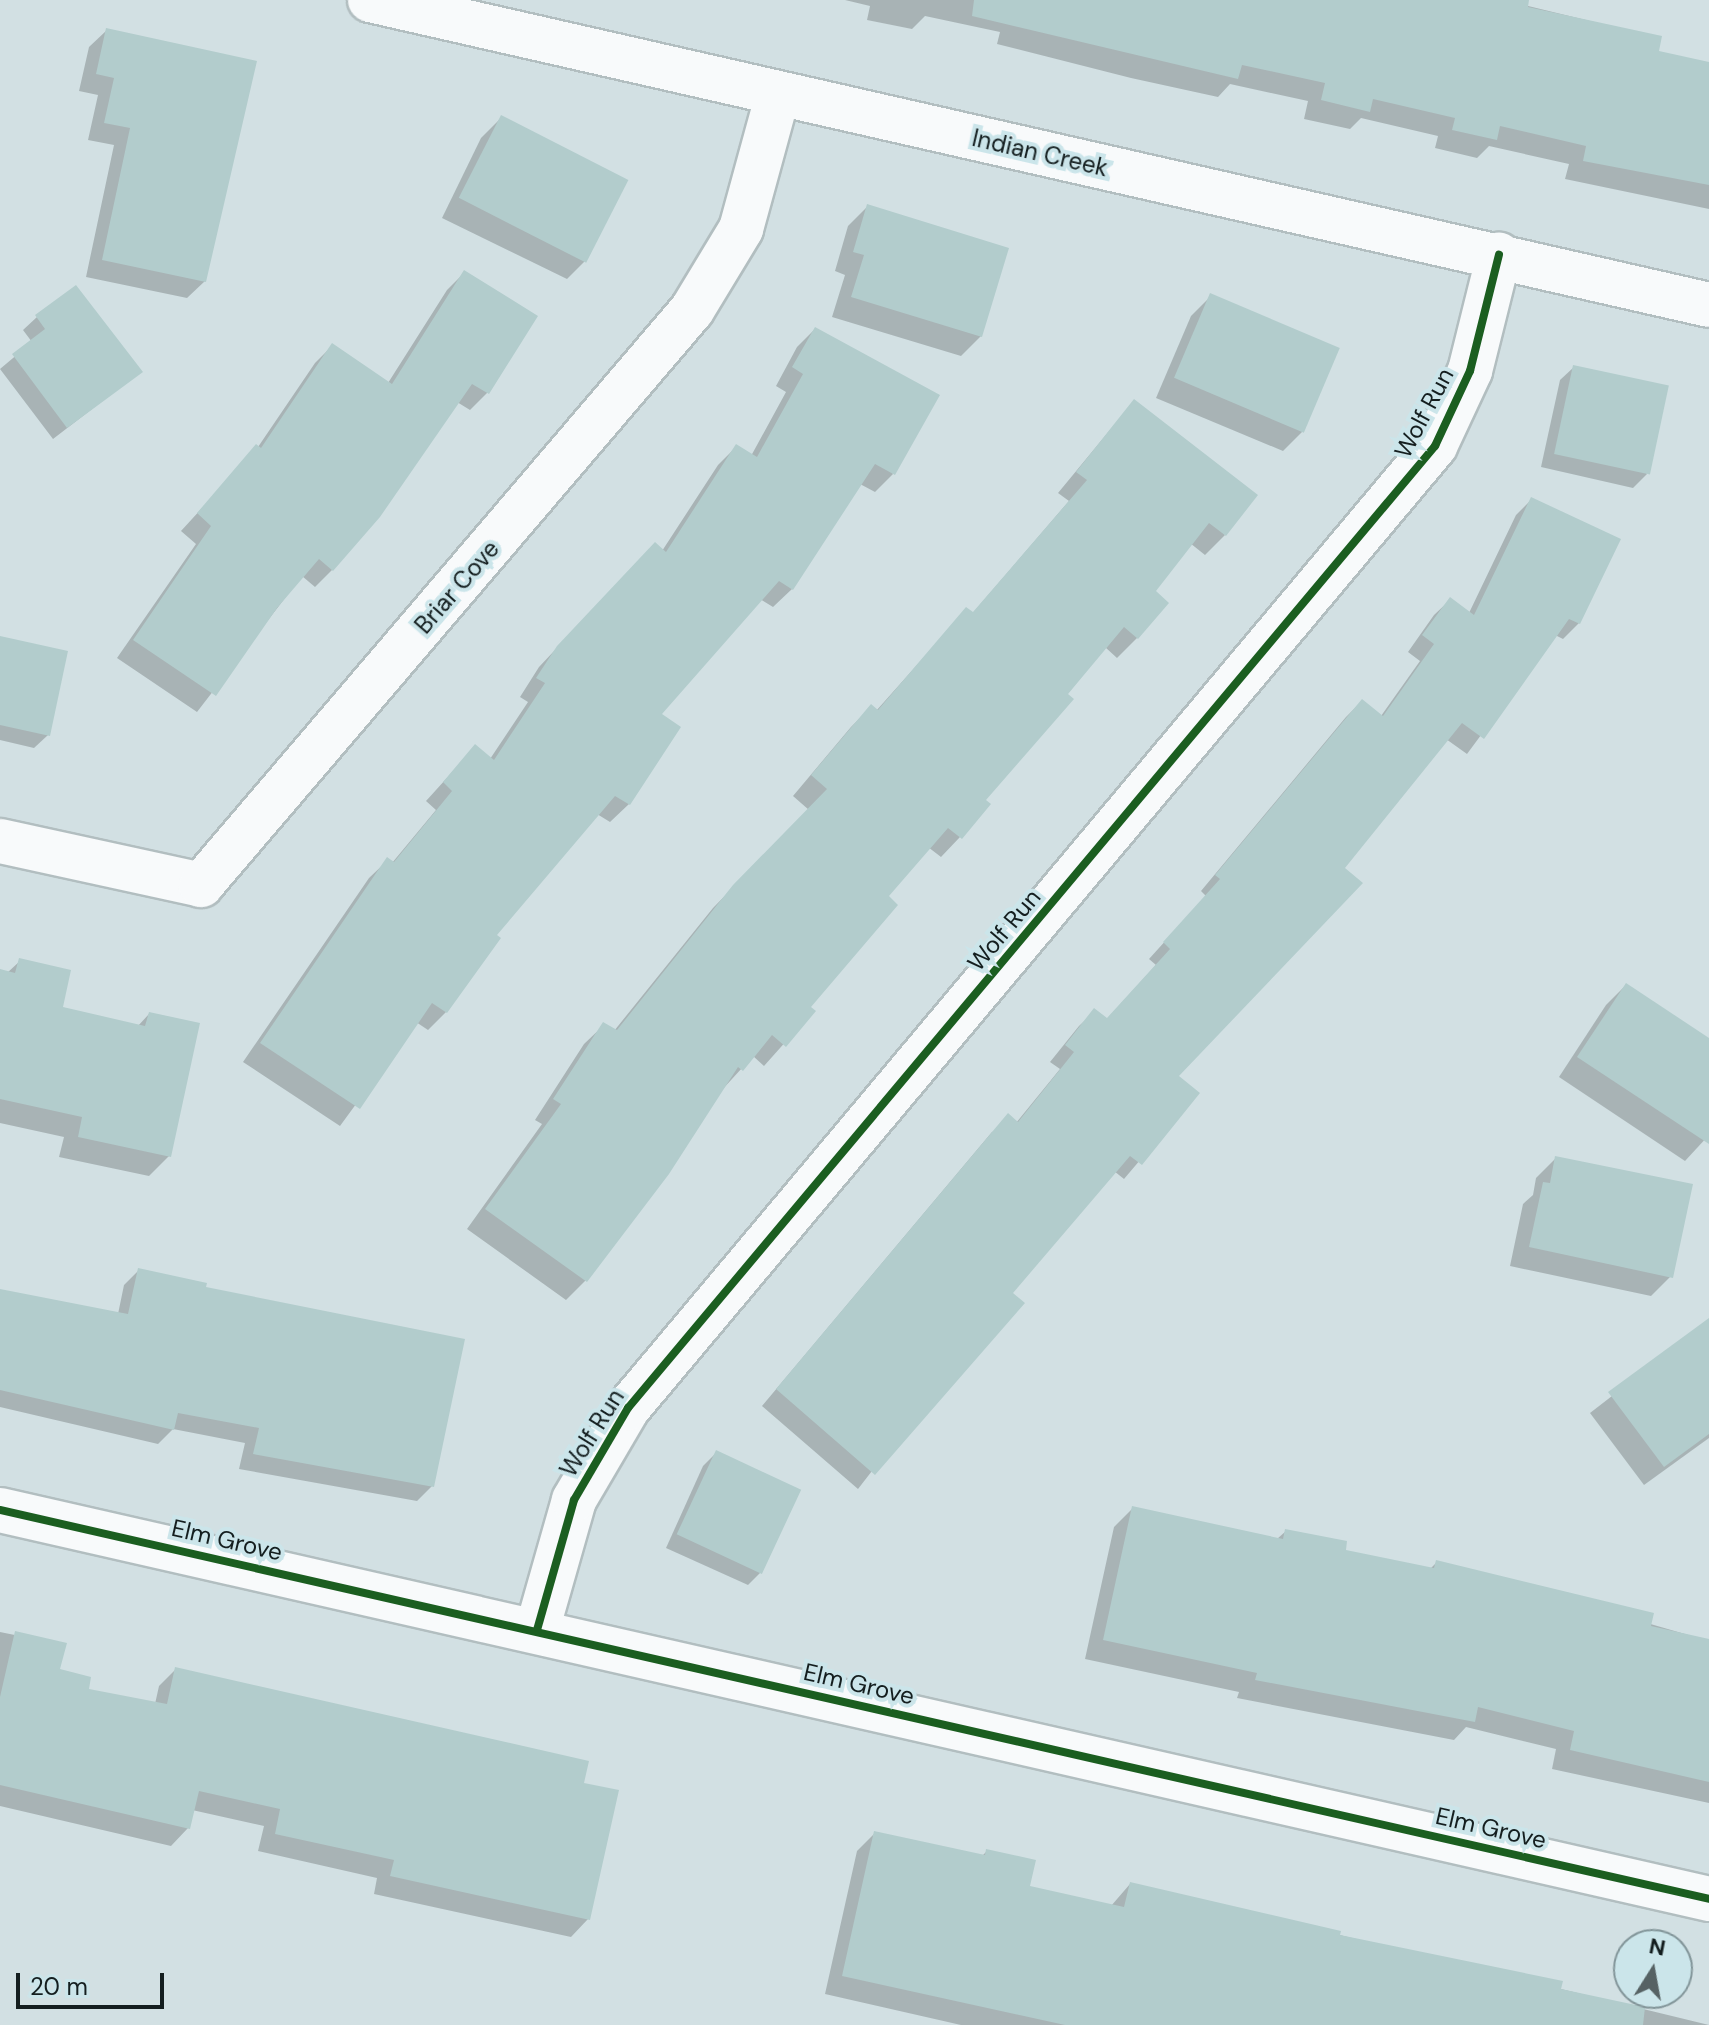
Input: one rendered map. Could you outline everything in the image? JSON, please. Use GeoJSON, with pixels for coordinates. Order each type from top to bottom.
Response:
{"type":"FeatureCollection","features":[{"type":"Feature","properties":{"kind":"street","name":"Indian Creek"},"geometry":{"type":"LineString","coordinates":[[370,0],[1709,305]]}},
{"type":"Feature","properties":{"kind":"street","name":"Briar Cove"},"geometry":{"type":"LineString","coordinates":[[0,841],[201,885],[692,310],[741,229],[778,94]]}},
{"type":"Feature","properties":{"kind":"street","name":"Wolf Run"},"geometry":{"type":"LineString","coordinates":[[537,1630],[574,1500],[628,1408],[1435,446],[1470,371],[1499,255]]}},
{"type":"Feature","properties":{"kind":"street","name":"Elm Grove"},"geometry":{"type":"LineString","coordinates":[[0,1510],[1709,1899]]}},
{"type":"Feature","properties":{"kind":"building"},"geometry":{"type":"Polygon","coordinates":[[[974,0],[1529,0],[1528,7],[1662,36],[1659,51],[1709,62],[1709,185],[1583,161],[1586,146],[1500,126],[1497,140],[1452,130],[1455,118],[1373,99],[1370,112],[1321,100],[1325,83],[1242,65],[1238,79],[972,16],[974,0]]]}},
{"type":"Feature","properties":{"kind":"building"},"geometry":{"type":"Polygon","coordinates":[[[106,28],[257,61],[206,282],[102,260],[130,128],[104,123],[114,78],[96,74],[106,28]]]}},
{"type":"Feature","properties":{"kind":"building"},"geometry":{"type":"Polygon","coordinates":[[[501,115],[628,180],[586,263],[459,198],[501,115]]]}},
{"type":"Feature","properties":{"kind":"building"},"geometry":{"type":"Polygon","coordinates":[[[867,204],[1009,248],[982,337],[851,297],[864,255],[853,252],[867,204]]]}},
{"type":"Feature","properties":{"kind":"building"},"geometry":{"type":"Polygon","coordinates":[[[464,270],[538,316],[489,394],[472,384],[380,517],[333,571],[319,559],[277,608],[216,696],[133,640],[211,526],[197,513],[256,444],[261,448],[332,343],[392,384],[464,270]]]}},
{"type":"Feature","properties":{"kind":"building"},"geometry":{"type":"Polygon","coordinates":[[[76,285],[143,372],[67,428],[12,354],[45,329],[35,315],[76,285]]]}},
{"type":"Feature","properties":{"kind":"building"},"geometry":{"type":"Polygon","coordinates":[[[1210,293],[1340,348],[1304,433],[1174,378],[1210,293]]]}},
{"type":"Feature","properties":{"kind":"building"},"geometry":{"type":"Polygon","coordinates":[[[815,327],[940,395],[895,475],[875,464],[793,590],[779,581],[662,714],[681,727],[630,805],[615,796],[497,935],[501,938],[447,1013],[432,1003],[360,1109],[260,1043],[387,857],[394,862],[452,791],[443,782],[475,744],[494,760],[545,683],[536,678],[557,646],[655,542],[666,552],[736,444],[757,457],[803,374],[792,367],[815,327]]]}},
{"type":"Feature","properties":{"kind":"building"},"geometry":{"type":"Polygon","coordinates":[[[1573,365],[1669,385],[1650,474],[1554,454],[1573,365]]]}},
{"type":"Feature","properties":{"kind":"building"},"geometry":{"type":"Polygon","coordinates":[[[1134,399],[1258,495],[1226,536],[1209,523],[1156,591],[1169,603],[1138,639],[1124,627],[1068,694],[1074,699],[986,800],[991,804],[962,839],[948,828],[889,896],[898,905],[811,1007],[816,1011],[786,1047],[772,1035],[743,1071],[738,1067],[669,1174],[587,1282],[485,1209],[561,1104],[553,1099],[603,1022],[617,1030],[733,885],[827,789],[811,775],[871,704],[878,710],[966,607],[973,612],[1087,480],[1076,472],[1134,399]]]}},
{"type":"Feature","properties":{"kind":"building"},"geometry":{"type":"Polygon","coordinates":[[[1531,497],[1621,539],[1580,624],[1569,619],[1484,739],[1462,723],[1345,868],[1363,883],[1179,1076],[1200,1093],[1142,1165],[1130,1156],[1013,1293],[1025,1303],[875,1475],[776,1389],[1008,1113],[1018,1122],[1074,1052],[1065,1045],[1094,1008],[1107,1018],[1170,949],[1163,942],[1220,879],[1215,875],[1362,699],[1383,716],[1434,644],[1422,635],[1450,597],[1474,615],[1531,497]]]}},
{"type":"Feature","properties":{"kind":"building"},"geometry":{"type":"Polygon","coordinates":[[[0,636],[68,651],[50,736],[0,725],[0,636]]]}},
{"type":"Feature","properties":{"kind":"building"},"geometry":{"type":"Polygon","coordinates":[[[19,958],[71,970],[63,1007],[145,1026],[149,1012],[200,1023],[171,1157],[78,1137],[82,1117],[0,1099],[0,969],[15,973],[19,958]]]}},
{"type":"Feature","properties":{"kind":"building"},"geometry":{"type":"Polygon","coordinates":[[[1626,983],[1709,1038],[1709,1144],[1577,1057],[1626,983]]]}},
{"type":"Feature","properties":{"kind":"building"},"geometry":{"type":"Polygon","coordinates":[[[1555,1156],[1693,1184],[1673,1278],[1529,1247],[1543,1182],[1550,1183],[1555,1156]]]}},
{"type":"Feature","properties":{"kind":"building"},"geometry":{"type":"Polygon","coordinates":[[[138,1268],[207,1283],[206,1287],[465,1339],[434,1487],[253,1454],[259,1428],[178,1413],[174,1430],[0,1390],[0,1289],[128,1314],[138,1268]]]}},
{"type":"Feature","properties":{"kind":"building"},"geometry":{"type":"Polygon","coordinates":[[[1709,1318],[1709,1434],[1664,1467],[1608,1392],[1709,1318]]]}},
{"type":"Feature","properties":{"kind":"building"},"geometry":{"type":"Polygon","coordinates":[[[716,1450],[801,1490],[762,1574],[677,1534],[716,1450]]]}},
{"type":"Feature","properties":{"kind":"building"},"geometry":{"type":"Polygon","coordinates":[[[1132,1506],[1283,1539],[1285,1529],[1347,1541],[1346,1550],[1434,1568],[1436,1560],[1654,1613],[1651,1626],[1709,1639],[1709,1782],[1570,1750],[1574,1731],[1478,1707],[1475,1722],[1255,1680],[1257,1673],[1103,1640],[1132,1506]]]}},
{"type":"Feature","properties":{"kind":"building"},"geometry":{"type":"Polygon","coordinates":[[[15,1631],[67,1643],[60,1669],[91,1677],[89,1689],[167,1704],[175,1667],[589,1761],[584,1783],[619,1790],[590,1920],[390,1876],[394,1860],[275,1834],[280,1809],[199,1791],[190,1829],[0,1785],[0,1697],[15,1631]]]}},
{"type":"Feature","properties":{"kind":"building"},"geometry":{"type":"Polygon","coordinates":[[[874,1831],[985,1855],[986,1849],[1036,1860],[1030,1886],[1124,1907],[1130,1882],[1341,1931],[1340,1935],[1563,1981],[1561,1989],[1613,2000],[1613,2009],[1645,2009],[1643,2025],[1065,2025],[842,1976],[874,1831]]]}},
{"type":"Feature","properties":{"kind":"cycle path"},"geometry":{"type":"LineString","coordinates":[[537,1630],[574,1500],[628,1408],[1435,446],[1470,371],[1499,255]]}},
{"type":"Feature","properties":{"kind":"cycle path"},"geometry":{"type":"LineString","coordinates":[[0,1510],[1709,1899]]}}]}
